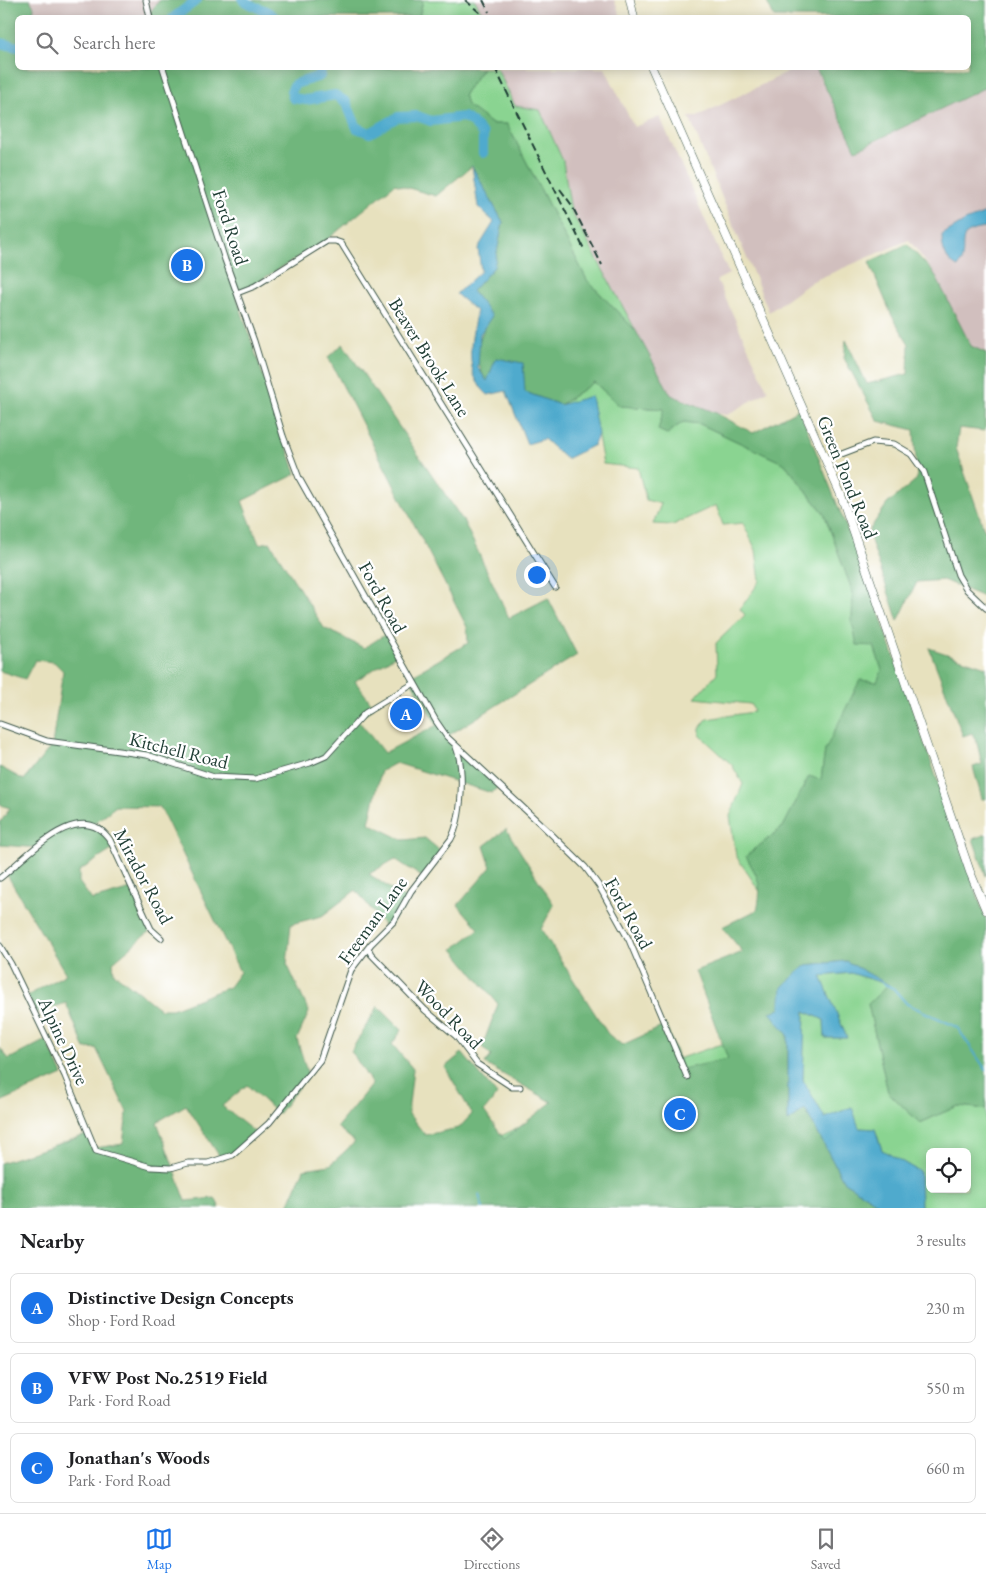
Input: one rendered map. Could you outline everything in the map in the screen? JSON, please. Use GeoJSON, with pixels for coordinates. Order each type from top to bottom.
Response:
{"type":"FeatureCollection","features":[{"type":"Feature","properties":{"kind":"main road"},"geometry":{"type":"LineString","coordinates":[[630,0],[633,15]]}},
{"type":"Feature","properties":{"kind":"main road","name":"Green Pond Road"},"geometry":{"type":"LineString","coordinates":[[653,70],[826,460],[855,532],[970,872],[986,910]]}},
{"type":"Feature","properties":{"kind":"street"},"geometry":{"type":"LineString","coordinates":[[146,0],[149,15]]}},
{"type":"Feature","properties":{"kind":"street","name":"Ford Road"},"geometry":{"type":"LineString","coordinates":[[164,70],[298,478],[413,684],[436,721],[455,744],[546,828],[585,867],[598,886],[637,957],[687,1077]]}},
{"type":"Feature","properties":{"kind":"street","name":"Beaver Brook Lane"},"geometry":{"type":"LineString","coordinates":[[237,293],[255,286],[327,241],[335,240],[340,243],[555,587]]}},
{"type":"Feature","properties":{"kind":"street"},"geometry":{"type":"LineString","coordinates":[[826,460],[873,442],[894,444],[911,454],[924,472],[958,575],[967,590],[986,608]]}},
{"type":"Feature","properties":{"kind":"street","name":"Kitchell Road"},"geometry":{"type":"LineString","coordinates":[[0,724],[47,741],[136,752],[214,777],[255,779],[310,763],[326,756],[365,713],[413,684]]}},
{"type":"Feature","properties":{"kind":"street","name":"Freeman Lane"},"geometry":{"type":"LineString","coordinates":[[96,1151],[151,1168],[171,1168],[188,1163],[208,1163],[233,1155],[269,1123],[320,1060],[351,970],[394,920],[411,891],[455,832],[460,805],[461,774],[460,756],[455,744]]}},
{"type":"Feature","properties":{"kind":"street","name":"Mirador Road"},"geometry":{"type":"LineString","coordinates":[[0,878],[60,831],[76,823],[88,823],[101,829],[110,840],[151,929],[161,938]]}},
{"type":"Feature","properties":{"kind":"street","name":"Alpine Drive"},"geometry":{"type":"LineString","coordinates":[[0,946],[19,980],[65,1076],[96,1151]]}},
{"type":"Feature","properties":{"kind":"street","name":"Wood Road"},"geometry":{"type":"LineString","coordinates":[[368,948],[371,954],[402,988],[456,1036],[477,1064],[512,1087],[520,1087]]}},
{"type":"Feature","properties":{"kind":"shaded area"},"geometry":{"type":"Polygon","coordinates":[[[30,0],[160,0],[148,15],[33,14],[30,0]]]}},
{"type":"Feature","properties":{"kind":"shaded area"},"geometry":{"type":"Polygon","coordinates":[[[475,0],[614,0],[620,15],[483,15],[475,0]]]}},
{"type":"Feature","properties":{"kind":"shaded area"},"geometry":{"type":"Polygon","coordinates":[[[498,70],[606,70],[634,127],[660,117],[729,274],[717,280],[768,391],[727,415],[716,413],[671,395],[629,321],[571,211],[563,161],[515,106],[498,70]]]}},
{"type":"Feature","properties":{"kind":"shaded area"},"geometry":{"type":"Polygon","coordinates":[[[792,70],[817,70],[857,150],[986,87],[986,353],[971,346],[934,273],[909,240],[813,281],[769,312],[689,117],[696,117],[792,70]]]}},
{"type":"Feature","properties":{"kind":"green space"},"geometry":{"type":"Polygon","coordinates":[[[0,0],[30,0],[34,7],[34,15],[15,15],[15,70],[482,70],[464,94],[467,105],[492,124],[507,124],[587,280],[636,331],[671,395],[716,413],[753,433],[799,409],[868,581],[986,920],[986,1109],[958,1106],[920,1123],[888,1092],[868,1004],[888,985],[846,961],[806,965],[788,1034],[788,1122],[805,1109],[844,1182],[879,1204],[880,1208],[287,1208],[304,1169],[330,1165],[355,1142],[337,1127],[372,1084],[351,1051],[378,1006],[402,1030],[392,1044],[413,1069],[408,1113],[425,1135],[459,1128],[472,1114],[445,1067],[462,1053],[497,1095],[484,1111],[504,1139],[552,1102],[485,1064],[491,1056],[482,1047],[498,1004],[453,949],[479,929],[458,905],[491,867],[484,846],[506,829],[554,905],[541,929],[608,1034],[622,1045],[666,1025],[682,1069],[728,1059],[695,971],[743,952],[722,927],[757,910],[760,894],[758,882],[746,856],[783,827],[809,776],[821,780],[825,750],[860,680],[877,682],[882,670],[874,646],[857,645],[852,622],[853,593],[824,513],[785,464],[700,424],[683,422],[667,434],[658,430],[664,409],[620,406],[594,382],[560,405],[525,392],[487,382],[479,365],[478,349],[482,333],[491,316],[472,291],[494,267],[503,222],[472,166],[436,196],[395,184],[328,239],[236,295],[296,474],[242,501],[259,544],[270,542],[324,628],[364,648],[386,634],[398,654],[355,681],[374,707],[358,720],[384,753],[437,725],[409,677],[468,643],[467,627],[328,357],[343,344],[464,522],[509,618],[548,598],[577,655],[446,737],[499,786],[492,793],[396,763],[381,771],[369,823],[403,840],[425,838],[443,853],[422,877],[395,859],[369,874],[407,900],[387,929],[356,890],[322,916],[291,924],[287,964],[309,1012],[297,1039],[308,1075],[278,1114],[247,1085],[222,1106],[257,1134],[222,1160],[186,1105],[157,1122],[186,1201],[215,1198],[220,1208],[0,1208],[0,1163],[89,1134],[95,1148],[123,1144],[127,1112],[96,1048],[85,1049],[66,1003],[36,1013],[27,996],[66,974],[6,873],[41,848],[0,845],[0,823],[10,808],[0,805],[0,767],[24,780],[52,745],[63,671],[54,662],[35,660],[25,679],[0,671],[0,0]],[[116,806],[93,824],[115,848],[79,871],[79,882],[92,900],[131,889],[150,931],[113,962],[114,973],[160,1009],[172,1009],[229,987],[240,972],[160,807],[116,806]]]}},
{"type":"Feature","properties":{"kind":"green space"},"geometry":{"type":"Polygon","coordinates":[[[160,0],[423,0],[419,15],[148,15],[160,0]]]}},
{"type":"Feature","properties":{"kind":"green space"},"geometry":{"type":"Polygon","coordinates":[[[423,0],[475,0],[483,15],[420,15],[423,0]]]}},
{"type":"Feature","properties":{"kind":"green space"},"geometry":{"type":"Polygon","coordinates":[[[766,0],[986,0],[986,87],[856,150],[817,70],[971,70],[971,15],[773,15],[766,0]]]}},
{"type":"Feature","properties":{"kind":"green space"},"geometry":{"type":"Polygon","coordinates":[[[482,70],[498,70],[515,106],[540,110],[563,161],[571,211],[636,331],[587,280],[507,124],[492,124],[466,105],[464,94],[482,70]]]}},
{"type":"Feature","properties":{"kind":"green space"},"geometry":{"type":"Polygon","coordinates":[[[907,244],[934,273],[971,346],[986,353],[985,431],[959,428],[956,448],[984,529],[986,529],[986,598],[943,580],[917,582],[898,621],[868,532],[887,504],[917,479],[914,430],[878,421],[844,358],[846,340],[867,384],[908,374],[909,344],[892,316],[869,262],[907,244]]]}},
{"type":"Feature","properties":{"kind":"green space"},"geometry":{"type":"Polygon","coordinates":[[[594,382],[620,406],[664,409],[659,430],[667,434],[683,422],[700,424],[785,464],[824,513],[853,593],[852,622],[874,646],[882,670],[877,682],[825,750],[821,780],[809,777],[783,827],[746,856],[761,883],[761,893],[736,856],[730,816],[743,784],[732,765],[700,735],[700,728],[707,719],[753,712],[754,710],[750,704],[695,698],[717,673],[716,643],[745,615],[740,609],[760,581],[756,550],[743,523],[723,525],[716,505],[673,525],[653,524],[661,504],[646,500],[638,468],[603,464],[591,397],[560,405],[594,382]]]}},
{"type":"Feature","properties":{"kind":"green space"},"geometry":{"type":"Polygon","coordinates":[[[929,648],[986,667],[986,799],[982,799],[973,767],[982,764],[977,743],[972,733],[963,736],[929,648]]]}},
{"type":"Feature","properties":{"kind":"green space"},"geometry":{"type":"Polygon","coordinates":[[[986,834],[986,876],[973,839],[986,834]]]}},
{"type":"Feature","properties":{"kind":"green space"},"geometry":{"type":"Polygon","coordinates":[[[851,973],[889,985],[868,1004],[888,1092],[920,1123],[958,1106],[986,1109],[986,1208],[921,1208],[920,1172],[882,1150],[875,1129],[859,1128],[856,1120],[852,1129],[910,1208],[353,1208],[616,1080],[789,1021],[797,1076],[818,1121],[852,1107],[825,1118],[803,1080],[805,1011],[824,1020],[825,1038],[847,1038],[821,976],[851,973]]]}},
{"type":"Feature","properties":{"kind":"green space"},"geometry":{"type":"Polygon","coordinates":[[[46,1040],[63,1075],[0,1102],[0,1048],[9,1059],[46,1040]]]}},
{"type":"Feature","properties":{"kind":"water"},"geometry":{"type":"Polygon","coordinates":[[[472,166],[503,222],[494,267],[472,291],[492,316],[480,334],[478,368],[487,381],[496,358],[523,363],[525,392],[560,405],[591,396],[598,434],[594,445],[566,459],[544,439],[527,444],[506,391],[488,395],[480,386],[475,376],[472,366],[471,345],[476,311],[456,294],[481,271],[478,248],[494,222],[478,207],[472,166]]]}},
{"type":"Feature","properties":{"kind":"water"},"geometry":{"type":"Polygon","coordinates":[[[986,213],[986,228],[975,230],[964,237],[963,254],[958,267],[945,254],[942,235],[965,221],[986,213]]]}},
{"type":"Feature","properties":{"kind":"water"},"geometry":{"type":"Polygon","coordinates":[[[846,961],[889,985],[851,973],[821,976],[847,1038],[825,1038],[824,1020],[805,1011],[803,1080],[825,1118],[852,1107],[859,1128],[875,1129],[882,1150],[920,1172],[921,1208],[880,1208],[879,1204],[844,1182],[805,1109],[788,1122],[788,1035],[770,1012],[780,1009],[782,987],[806,965],[846,961]]]}},
{"type":"Feature","properties":{"kind":"waterway"},"geometry":{"type":"LineString","coordinates":[[189,6],[194,0]]}},
{"type":"Feature","properties":{"kind":"waterway"},"geometry":{"type":"LineString","coordinates":[[177,15],[197,0]]}},
{"type":"Feature","properties":{"kind":"waterway"},"geometry":{"type":"LineString","coordinates":[[243,0],[272,15]]}},
{"type":"Feature","properties":{"kind":"waterway"},"geometry":{"type":"LineString","coordinates":[[0,43],[15,46]]}},
{"type":"Feature","properties":{"kind":"waterway"},"geometry":{"type":"LineString","coordinates":[[321,70],[320,76],[295,84],[291,91],[293,98],[306,100],[335,95],[346,102],[357,128],[370,133],[398,117],[417,116],[431,121],[463,117],[472,122],[483,134],[483,153]]}},
{"type":"Feature","properties":{"kind":"waterway"},"geometry":{"type":"LineString","coordinates":[[882,983],[893,988],[907,1004],[957,1027],[986,1070]]}},
{"type":"Feature","properties":{"kind":"waterway"},"geometry":{"type":"LineString","coordinates":[[479,1195],[483,1208]]}},
{"type":"Feature","properties":{"kind":"railway"},"geometry":{"type":"LineString","coordinates":[[465,0],[482,15]]}},
{"type":"Feature","properties":{"kind":"railway"},"geometry":{"type":"LineString","coordinates":[[483,0],[489,12]]}},
{"type":"Feature","properties":{"kind":"railway"},"geometry":{"type":"LineString","coordinates":[[496,70],[585,251]]}},
{"type":"Feature","properties":{"kind":"railway"},"geometry":{"type":"LineString","coordinates":[[560,189],[571,204],[602,265]]}},
{"type":"Feature","properties":{"kind":"place","name":"VFW Post No.2519 Field"},"geometry":{"type":"Point","coordinates":[187,265]}},
{"type":"Feature","properties":{"kind":"place","name":"Distinctive Design Concepts"},"geometry":{"type":"Point","coordinates":[406,714]}},
{"type":"Feature","properties":{"kind":"place","name":"Jonathan's Woods"},"geometry":{"type":"Point","coordinates":[680,1114]}}]}
